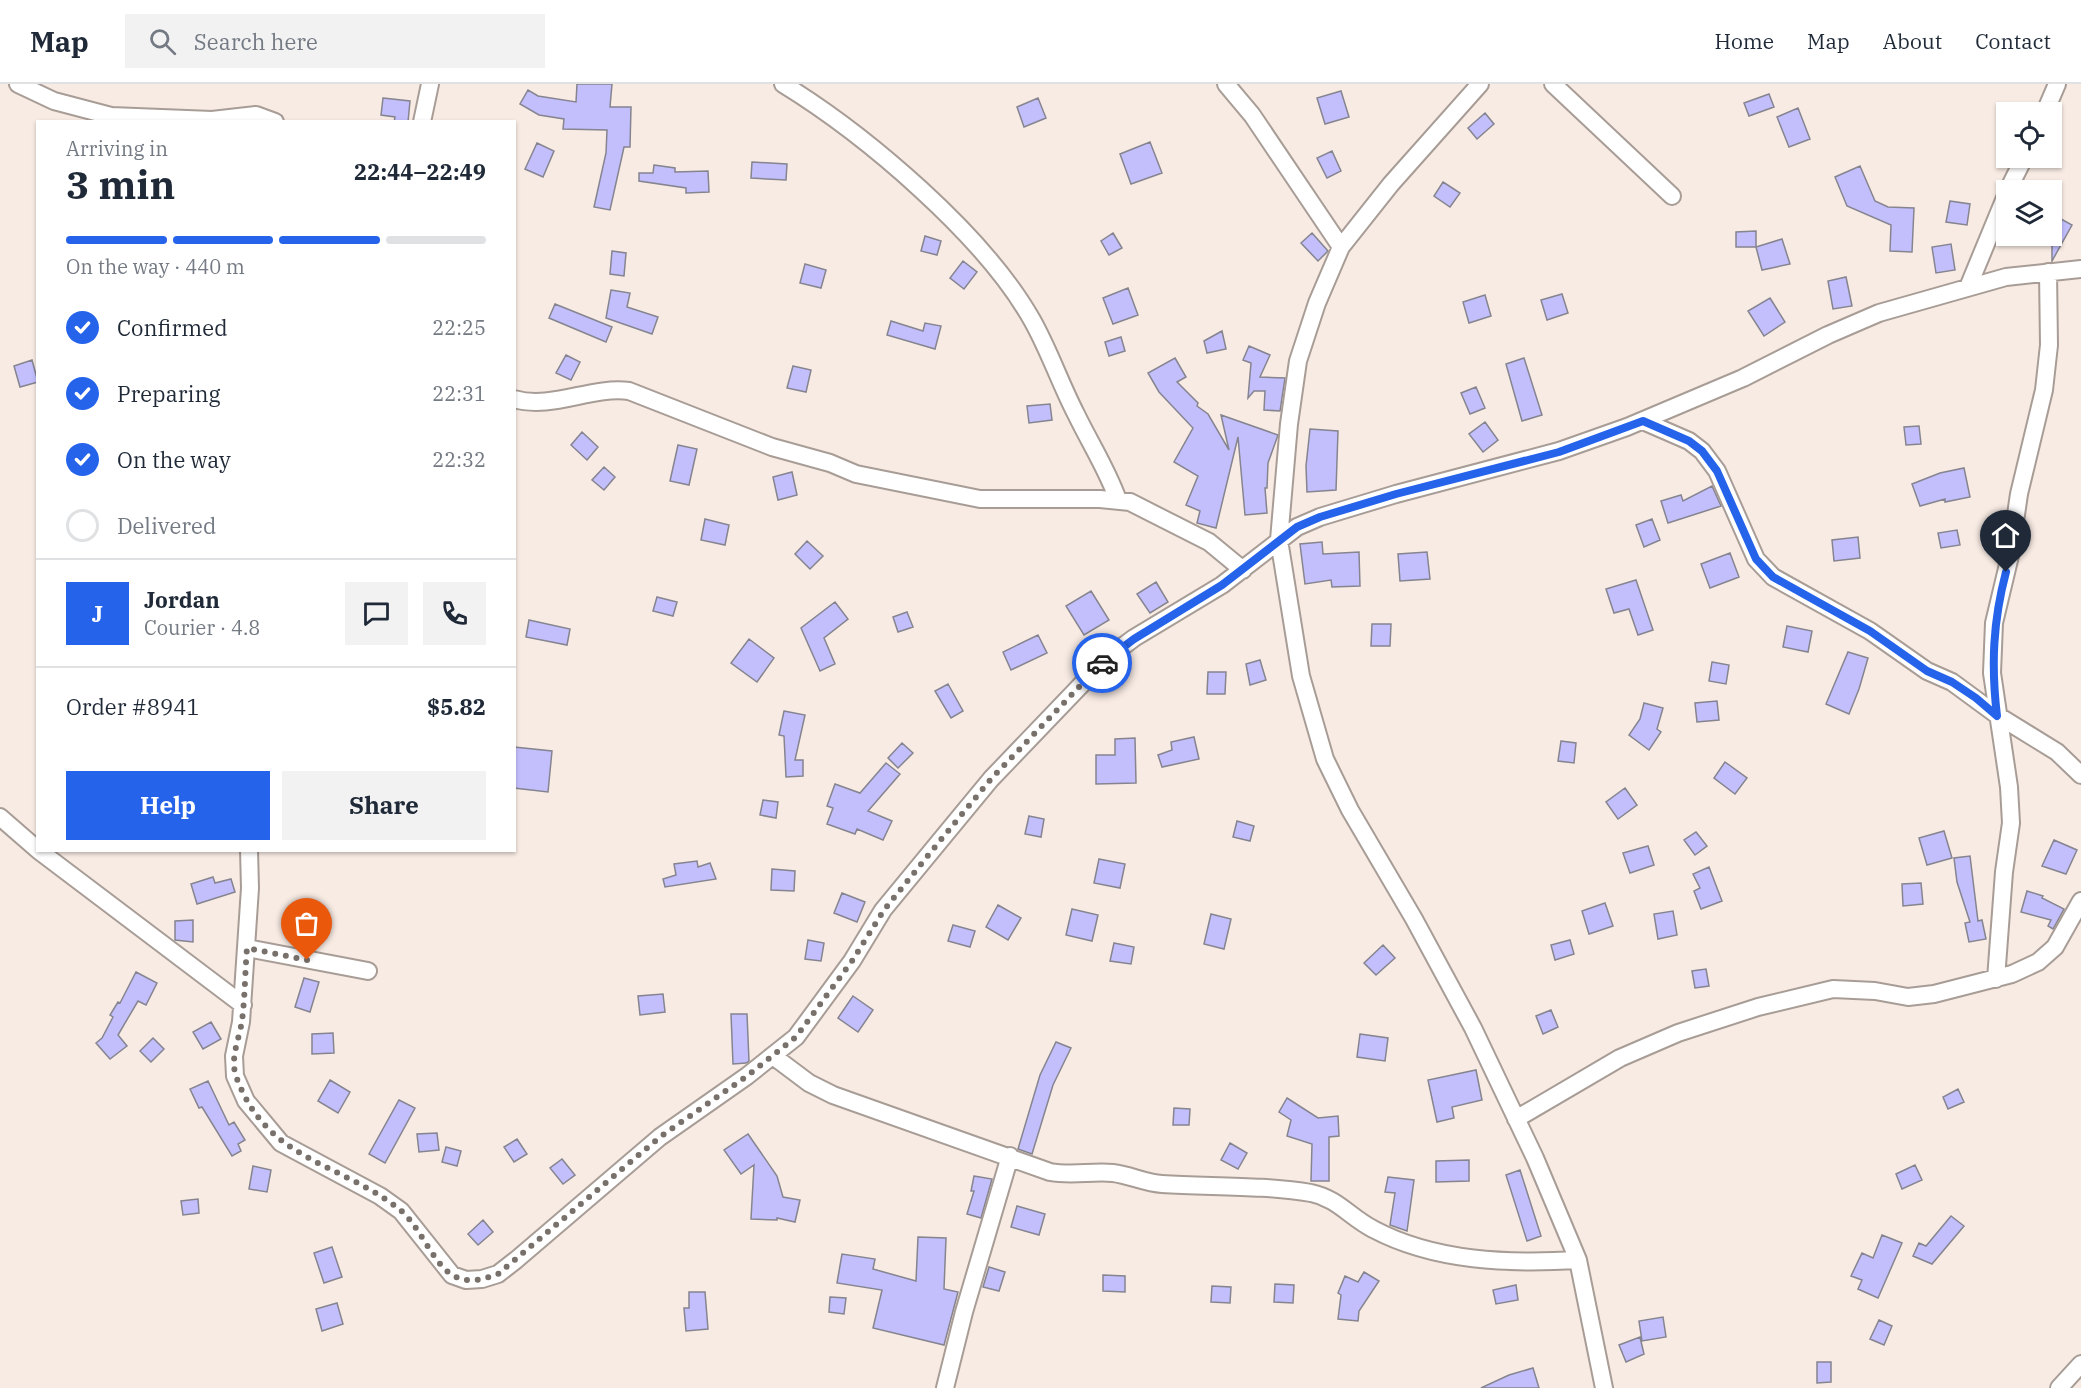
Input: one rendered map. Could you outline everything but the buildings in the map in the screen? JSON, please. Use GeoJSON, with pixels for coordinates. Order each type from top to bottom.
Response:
{"type":"FeatureCollection","features":[{"type":"Feature","properties":{"kind":"street"},"geometry":{"type":"LineString","coordinates":[[18,84],[54,101],[111,116],[212,120],[256,115],[270,120]]}},
{"type":"Feature","properties":{"kind":"street"},"geometry":{"type":"LineString","coordinates":[[422,120],[430,84]]}},
{"type":"Feature","properties":{"kind":"street"},"geometry":{"type":"LineString","coordinates":[[783,84],[864,141],[922,193],[988,261],[1031,319],[1075,414],[1111,481],[1118,500]]}},
{"type":"Feature","properties":{"kind":"street"},"geometry":{"type":"LineString","coordinates":[[1226,84],[1252,115],[1341,247]]}},
{"type":"Feature","properties":{"kind":"street"},"geometry":{"type":"LineString","coordinates":[[1480,84],[1391,184],[1341,247],[1317,303],[1298,362],[1289,424],[1279,540],[1301,676],[1325,759],[1350,810],[1414,919],[1468,1018],[1516,1119],[1578,1260],[1604,1388]]}},
{"type":"Feature","properties":{"kind":"street"},"geometry":{"type":"LineString","coordinates":[[1553,84],[1672,196]]}},
{"type":"Feature","properties":{"kind":"street"},"geometry":{"type":"LineString","coordinates":[[2049,102],[2057,84]]}},
{"type":"Feature","properties":{"kind":"street"},"geometry":{"type":"LineString","coordinates":[[1969,285],[1996,221]]}},
{"type":"Feature","properties":{"kind":"street"},"geometry":{"type":"LineString","coordinates":[[249,852],[243,1005],[234,1056],[235,1076],[246,1101],[281,1143],[380,1196],[402,1211],[452,1275],[466,1280],[482,1279],[498,1274],[660,1137],[796,1037],[852,961],[884,910],[969,806],[1080,684],[1106,659],[1243,570],[1297,527],[1320,517],[1396,494],[1559,452],[1643,421],[1743,378],[1828,335],[1879,313],[1969,285],[2006,277],[2081,269]]}},
{"type":"Feature","properties":{"kind":"street"},"geometry":{"type":"LineString","coordinates":[[1996,979],[2004,872],[2011,823],[1992,673],[1994,623],[2010,556],[2019,494],[2044,390],[2049,345],[2048,272]]}},
{"type":"Feature","properties":{"kind":"street"},"geometry":{"type":"LineString","coordinates":[[516,399],[533,403],[614,389],[629,391],[772,447],[830,463],[856,474],[980,499],[1118,500],[1143,508],[1209,542],[1243,570]]}},
{"type":"Feature","properties":{"kind":"street"},"geometry":{"type":"LineString","coordinates":[[1643,421],[1689,441],[1702,451],[1717,471],[1756,559],[1773,577],[1870,631],[1927,671],[1952,682],[1997,716],[2057,752],[2081,775]]}},
{"type":"Feature","properties":{"kind":"street"},"geometry":{"type":"LineString","coordinates":[[0,817],[36,848]]}},
{"type":"Feature","properties":{"kind":"street"},"geometry":{"type":"LineString","coordinates":[[41,852],[243,1005]]}},
{"type":"Feature","properties":{"kind":"street"},"geometry":{"type":"LineString","coordinates":[[1516,1119],[1620,1058],[1678,1033],[1758,1007],[1833,989],[1875,991],[1908,997],[1934,994],[1996,979],[2038,962],[2046,955],[2071,922],[2081,901]]}},
{"type":"Feature","properties":{"kind":"street"},"geometry":{"type":"LineString","coordinates":[[247,948],[368,971]]}},
{"type":"Feature","properties":{"kind":"street"},"geometry":{"type":"LineString","coordinates":[[773,1056],[809,1083],[832,1095],[1067,1175],[1114,1173],[1161,1184],[1264,1187],[1314,1194],[1333,1200],[1372,1229],[1407,1242],[1464,1258],[1532,1263],[1578,1260]]}},
{"type":"Feature","properties":{"kind":"street"},"geometry":{"type":"LineString","coordinates":[[945,1388],[964,1312],[1010,1156]]}},
{"type":"Feature","properties":{"kind":"street"},"geometry":{"type":"LineString","coordinates":[[2058,1388],[2081,1364]]}},
{"type":"Feature","properties":{"kind":"way so far"},"geometry":{"type":"LineString","coordinates":[[307,960],[247,948],[242,1022],[234,1056],[235,1076],[246,1101],[281,1143],[380,1196],[402,1211],[452,1275],[466,1280],[482,1279],[498,1274],[660,1137],[747,1076],[796,1037],[852,961],[884,910],[939,842],[991,779],[1102,663]]}},
{"type":"Feature","properties":{"kind":"route"},"geometry":{"type":"LineString","coordinates":[[1102,663],[1134,639],[1222,585],[1297,527],[1320,517],[1396,494],[1559,452],[1643,421],[1689,441],[1702,451],[1717,471],[1756,559],[1773,577],[1870,631],[1927,671],[1952,682],[1976,698],[1997,716],[1992,673],[1994,623],[2006,572]]}}]}
